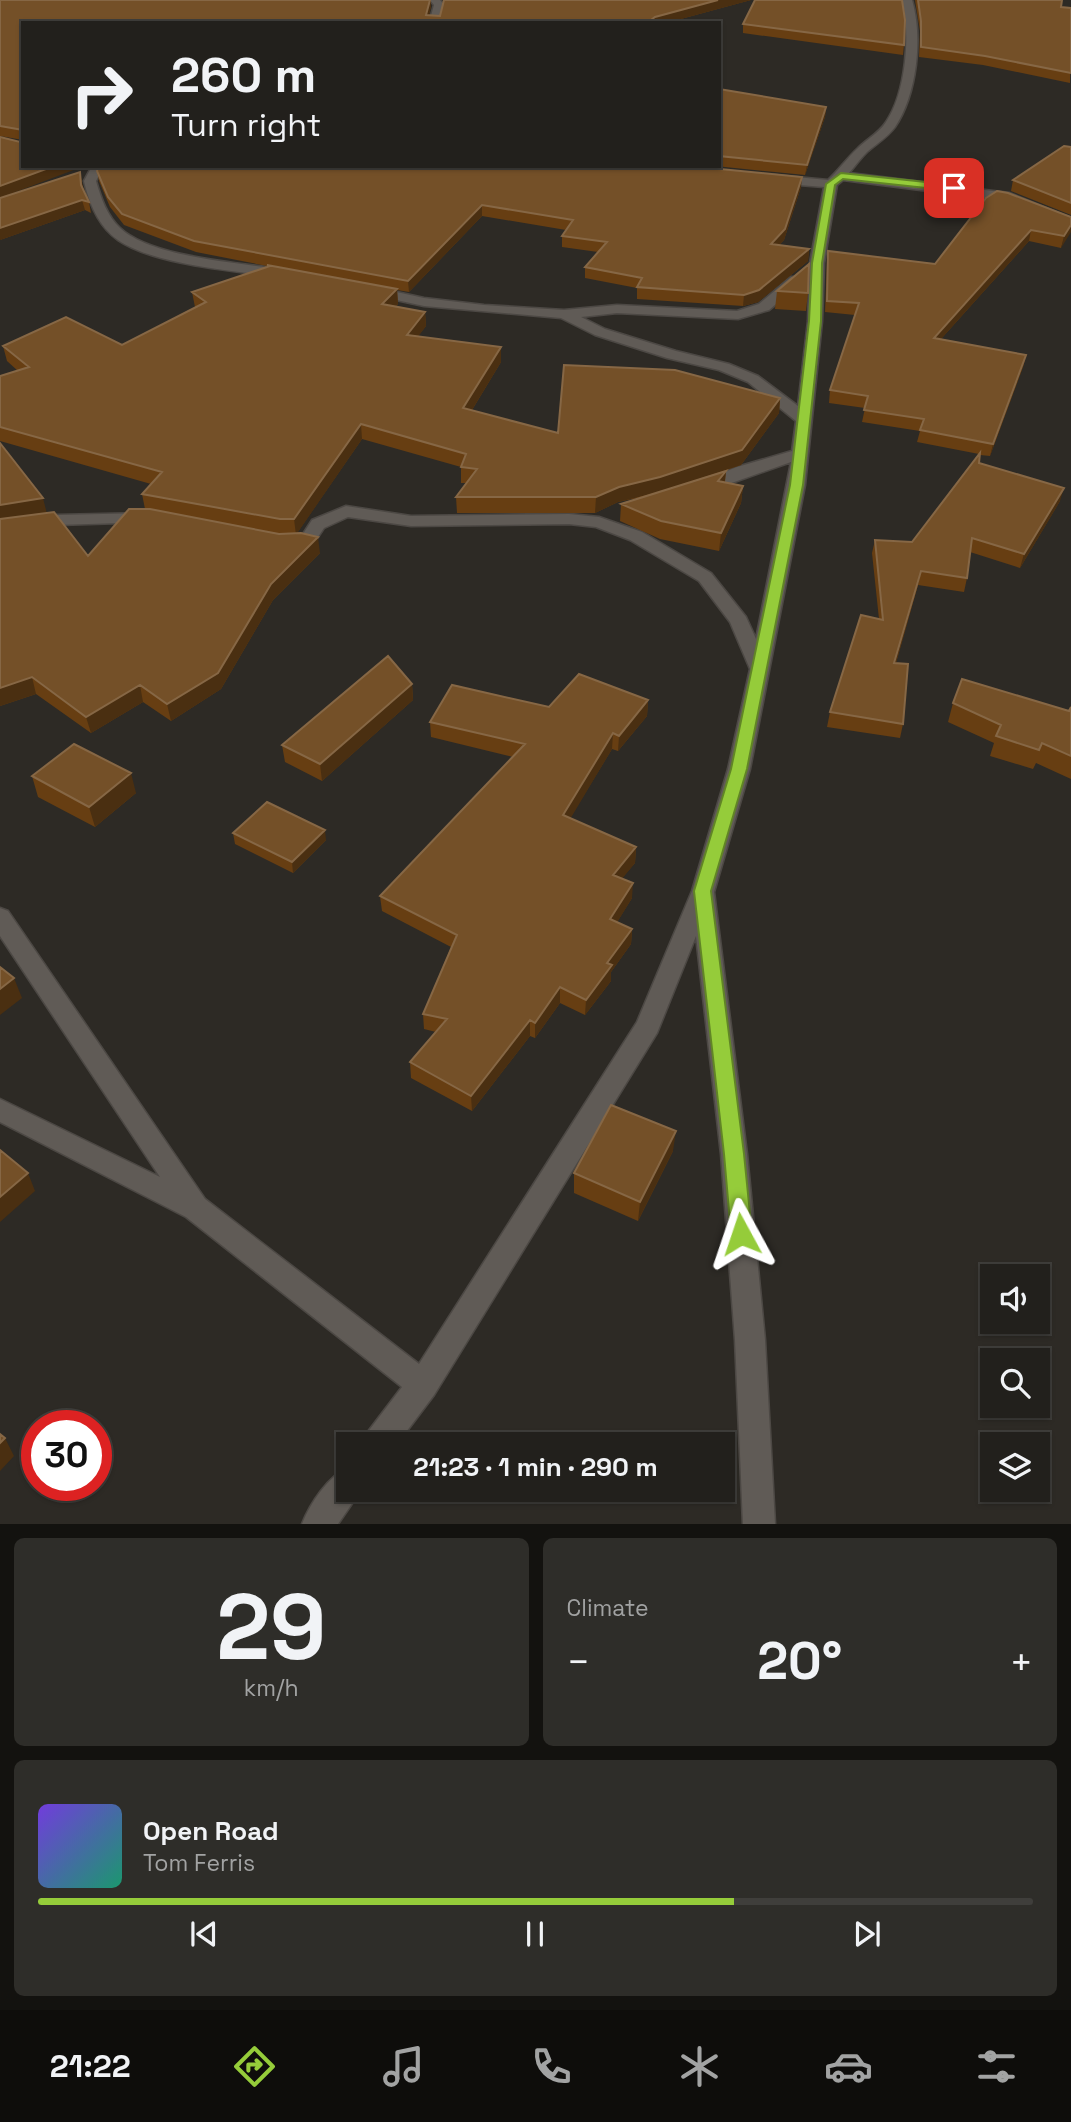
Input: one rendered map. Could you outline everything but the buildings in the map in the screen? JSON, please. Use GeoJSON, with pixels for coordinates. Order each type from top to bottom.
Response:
{"type":"FeatureCollection","features":[{"type":"Feature","properties":{"kind":"street"},"geometry":{"type":"LineString","coordinates":[[435,0],[439,5],[435,21]]}},
{"type":"Feature","properties":{"kind":"street"},"geometry":{"type":"LineString","coordinates":[[387,1432],[423,1385],[648,1026],[703,891],[739,769],[797,485],[815,321],[817,263],[836,180],[860,152],[891,125],[902,97],[912,37],[913,12],[907,0]]}},
{"type":"Feature","properties":{"kind":"street"},"geometry":{"type":"LineString","coordinates":[[75,177],[97,169]]}},
{"type":"Feature","properties":{"kind":"street"},"geometry":{"type":"LineString","coordinates":[[97,169],[90,181],[94,204],[129,241],[168,254],[295,276]]}},
{"type":"Feature","properties":{"kind":"street"},"geometry":{"type":"LineString","coordinates":[[764,178],[836,180],[1009,197],[1071,223]]}},
{"type":"Feature","properties":{"kind":"street"},"geometry":{"type":"LineString","coordinates":[[355,288],[436,303],[564,314],[617,309],[738,315],[764,307],[817,263]]}},
{"type":"Feature","properties":{"kind":"street"},"geometry":{"type":"LineString","coordinates":[[564,314],[600,332],[672,355],[724,367],[753,379],[804,419]]}},
{"type":"Feature","properties":{"kind":"street"},"geometry":{"type":"LineString","coordinates":[[686,493],[743,471],[800,454]]}},
{"type":"Feature","properties":{"kind":"street"},"geometry":{"type":"LineString","coordinates":[[270,541],[306,542],[318,524],[346,511],[411,521],[569,519],[599,522],[636,536],[705,577],[739,621],[760,671]]}},
{"type":"Feature","properties":{"kind":"street"},"geometry":{"type":"LineString","coordinates":[[599,522],[616,513]]}},
{"type":"Feature","properties":{"kind":"street"},"geometry":{"type":"LineString","coordinates":[[0,528],[57,520],[153,517],[165,520]]}},
{"type":"Feature","properties":{"kind":"street"},"geometry":{"type":"LineString","coordinates":[[703,891],[734,1154],[750,1340],[759,1524]]}},
{"type":"Feature","properties":{"kind":"street"},"geometry":{"type":"LineString","coordinates":[[0,917],[196,1208]]}},
{"type":"Feature","properties":{"kind":"street"},"geometry":{"type":"LineString","coordinates":[[0,1110],[196,1208],[423,1385]]}},
{"type":"Feature","properties":{"kind":"street"},"geometry":{"type":"LineString","coordinates":[[318,1524],[336,1500]]}},
{"type":"Feature","properties":{"kind":"route"},"geometry":{"type":"LineString","coordinates":[[741,1234],[703,891],[739,769],[797,485],[815,321],[817,263],[831,184],[841,176],[954,188]]}}]}
